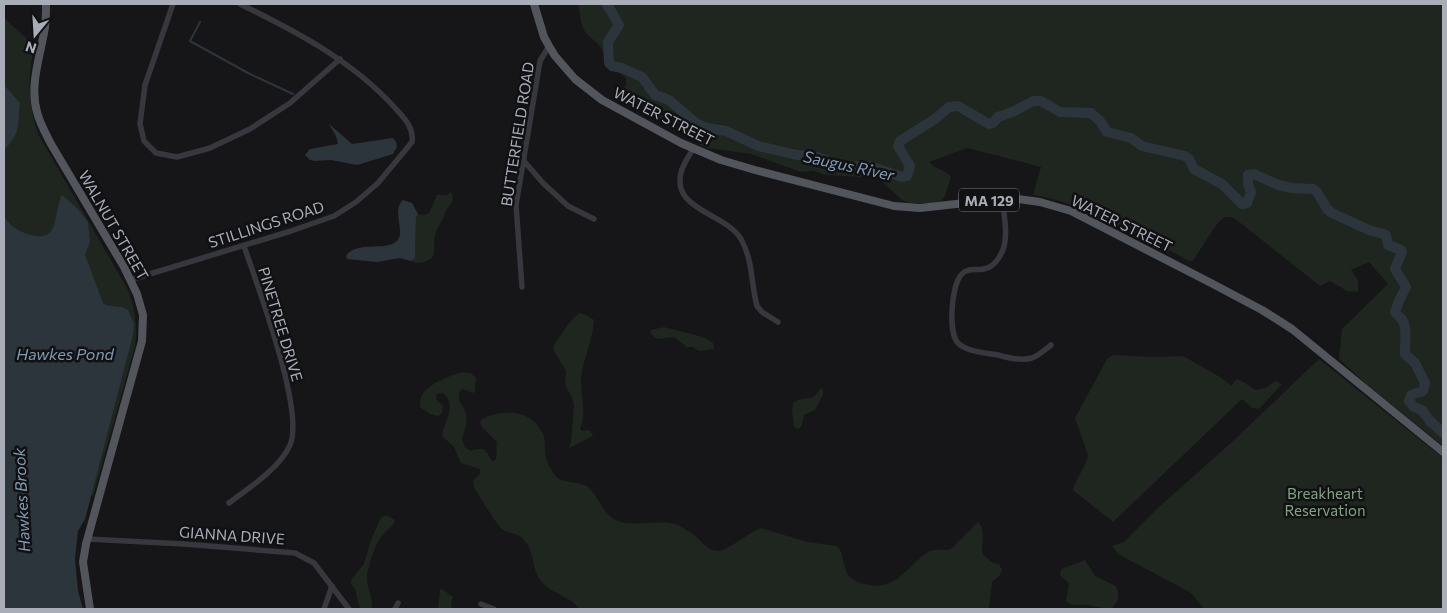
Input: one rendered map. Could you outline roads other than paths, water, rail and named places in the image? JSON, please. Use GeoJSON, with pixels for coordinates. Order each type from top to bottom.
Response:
{"type":"FeatureCollection","features":[{"type":"Feature","properties":{"kind":"main road","name":"WALNUT STREET"},"geometry":{"type":"LineString","coordinates":[[46,4],[45,26],[36,79],[35,102],[37,113],[51,144],[130,280],[137,294],[143,315],[142,341],[87,539],[83,562],[90,609]]}},
{"type":"Feature","properties":{"kind":"main road","name":"WATER STREET"},"geometry":{"type":"LineString","coordinates":[[534,4],[549,46],[568,73],[586,90],[692,149],[720,160],[755,170],[894,206],[920,208],[1010,198],[1040,202],[1071,211],[1111,230],[1262,310],[1300,335],[1443,452]]}},
{"type":"Feature","properties":{"kind":"street"},"geometry":{"type":"LineString","coordinates":[[173,4],[145,85],[140,124],[144,141],[156,153],[177,157],[210,148],[250,129],[290,104],[340,59],[282,25],[240,4]]}},
{"type":"Feature","properties":{"kind":"street","name":"BUTTERFIELD ROAD"},"geometry":{"type":"LineString","coordinates":[[522,287],[516,206],[540,62],[549,46]]}},
{"type":"Feature","properties":{"kind":"street","name":"STILLINGS ROAD"},"geometry":{"type":"LineString","coordinates":[[130,280],[244,246],[334,216],[356,202],[378,183],[412,142],[413,134],[408,124],[385,98],[340,59]]}},
{"type":"Feature","properties":{"kind":"street"},"geometry":{"type":"LineString","coordinates":[[692,149],[682,170],[680,184],[686,199],[702,211],[727,224],[740,237],[748,252],[756,306],[778,322]]}},
{"type":"Feature","properties":{"kind":"street"},"geometry":{"type":"LineString","coordinates":[[523,160],[543,183],[568,206],[594,219]]}},
{"type":"Feature","properties":{"kind":"street"},"geometry":{"type":"LineString","coordinates":[[1002,199],[1005,240],[1002,251],[995,263],[987,270],[965,272],[960,276],[953,301],[952,333],[960,345],[969,349],[1012,358],[1033,358],[1051,345]]}},
{"type":"Feature","properties":{"kind":"street","name":"PINETREE DRIVE"},"geometry":{"type":"LineString","coordinates":[[230,503],[275,466],[286,452],[293,436],[292,411],[274,334],[244,246]]}},
{"type":"Feature","properties":{"kind":"street","name":"GIANNA DRIVE"},"geometry":{"type":"LineString","coordinates":[[87,539],[175,543],[295,553],[314,563],[349,609]]}},
{"type":"Feature","properties":{"kind":"street"},"geometry":{"type":"LineString","coordinates":[[324,609],[332,586]]}},
{"type":"Feature","properties":{"kind":"street"},"geometry":{"type":"LineString","coordinates":[[481,604],[494,609]]}},
{"type":"Feature","properties":{"kind":"water"},"geometry":{"type":"Polygon","coordinates":[[[601,4],[611,4],[619,19],[619,25],[606,12],[601,4]]]}},
{"type":"Feature","properties":{"kind":"water"},"geometry":{"type":"Polygon","coordinates":[[[4,85],[20,103],[16,133],[4,150],[4,85]]]}},
{"type":"Feature","properties":{"kind":"water"},"geometry":{"type":"Polygon","coordinates":[[[329,124],[352,144],[393,138],[397,147],[393,154],[357,165],[331,160],[310,160],[305,155],[310,149],[338,144],[329,124]]]}},
{"type":"Feature","properties":{"kind":"water","name":"Hawkes Pond"},"geometry":{"type":"Polygon","coordinates":[[[62,195],[78,209],[88,222],[90,242],[85,255],[103,303],[128,310],[134,324],[133,335],[85,519],[78,531],[75,559],[78,591],[83,609],[4,609],[4,217],[21,232],[33,236],[45,235],[50,233],[53,228],[62,195]]]}},
{"type":"Feature","properties":{"kind":"water"},"geometry":{"type":"Polygon","coordinates":[[[403,200],[412,203],[418,214],[416,218],[415,258],[411,261],[400,258],[377,262],[347,259],[346,256],[357,248],[386,246],[397,241],[400,232],[398,210],[403,200]]]}},
{"type":"Feature","properties":{"kind":"waterway","name":"Saugus River"},"geometry":{"type":"LineString","coordinates":[[607,4],[619,25],[608,42],[609,63],[612,66],[622,68],[642,77],[655,95],[669,100],[697,124],[707,128],[726,131],[758,146],[797,155],[818,157],[837,165],[872,167],[902,177],[907,176],[910,166],[898,146],[900,141],[935,119],[949,107],[958,106],[989,124],[993,123],[998,117],[1015,111],[1033,101],[1041,101],[1060,112],[1091,113],[1100,121],[1107,132],[1131,138],[1142,146],[1185,156],[1189,159],[1194,169],[1222,184],[1242,204],[1247,203],[1251,192],[1248,184],[1248,175],[1254,174],[1278,185],[1313,189],[1332,213],[1369,230],[1386,235],[1388,245],[1401,250],[1402,252],[1395,269],[1406,287],[1395,312],[1402,320],[1406,333],[1405,354],[1415,363],[1425,383],[1423,391],[1411,395],[1409,401],[1414,407],[1422,410],[1430,421],[1443,433]]}},
{"type":"Feature","properties":{"kind":"waterway"},"geometry":{"type":"LineString","coordinates":[[200,22],[190,41],[248,73],[293,94]]}},
{"type":"Feature","properties":{"kind":"park label","name":"Breakheart Reservation"},"geometry":{"type":"Point","coordinates":[1325,502]}},
{"type":"Feature","properties":{"kind":"water label","name":"Hawkes Brook"},"geometry":{"type":"Point","coordinates":[21,500]}}]}
